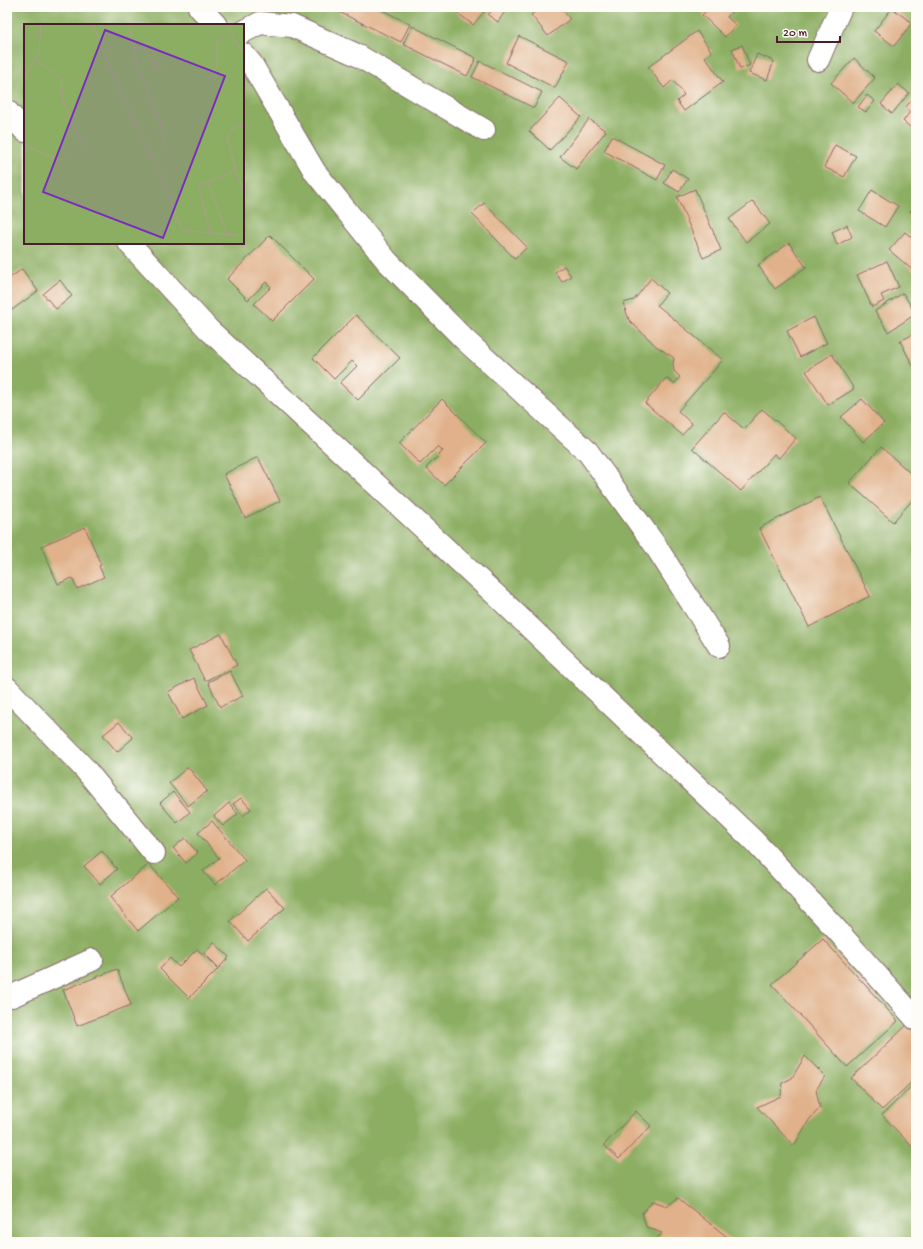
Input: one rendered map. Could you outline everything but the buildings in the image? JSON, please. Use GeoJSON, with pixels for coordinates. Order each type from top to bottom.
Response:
{"type":"FeatureCollection","features":[{"type":"Feature","properties":{"kind":"street"},"geometry":{"type":"LineString","coordinates":[[199,7],[215,24]]}},
{"type":"Feature","properties":{"kind":"street"},"geometry":{"type":"LineString","coordinates":[[818,60],[841,7]]}},
{"type":"Feature","properties":{"kind":"street"},"geometry":{"type":"LineString","coordinates":[[244,31],[260,23],[292,26],[357,55],[484,130]]}},
{"type":"Feature","properties":{"kind":"street"},"geometry":{"type":"LineString","coordinates":[[244,55],[251,63],[315,172],[387,261],[465,340],[588,452],[655,545],[719,646]]}},
{"type":"Feature","properties":{"kind":"street"},"geometry":{"type":"LineString","coordinates":[[7,111],[24,130]]}},
{"type":"Feature","properties":{"kind":"street"},"geometry":{"type":"LineString","coordinates":[[130,244],[208,329],[498,597],[754,840],[916,1019]]}},
{"type":"Feature","properties":{"kind":"street"},"geometry":{"type":"LineString","coordinates":[[7,688],[84,768],[154,853]]}},
{"type":"Feature","properties":{"kind":"street"},"geometry":{"type":"LineString","coordinates":[[7,996],[12,996],[92,960]]}},
{"type":"Feature","properties":{"kind":"green space"},"geometry":{"type":"Polygon","coordinates":[[[7,7],[916,7],[916,1242],[7,1242],[7,7]]]}}]}
